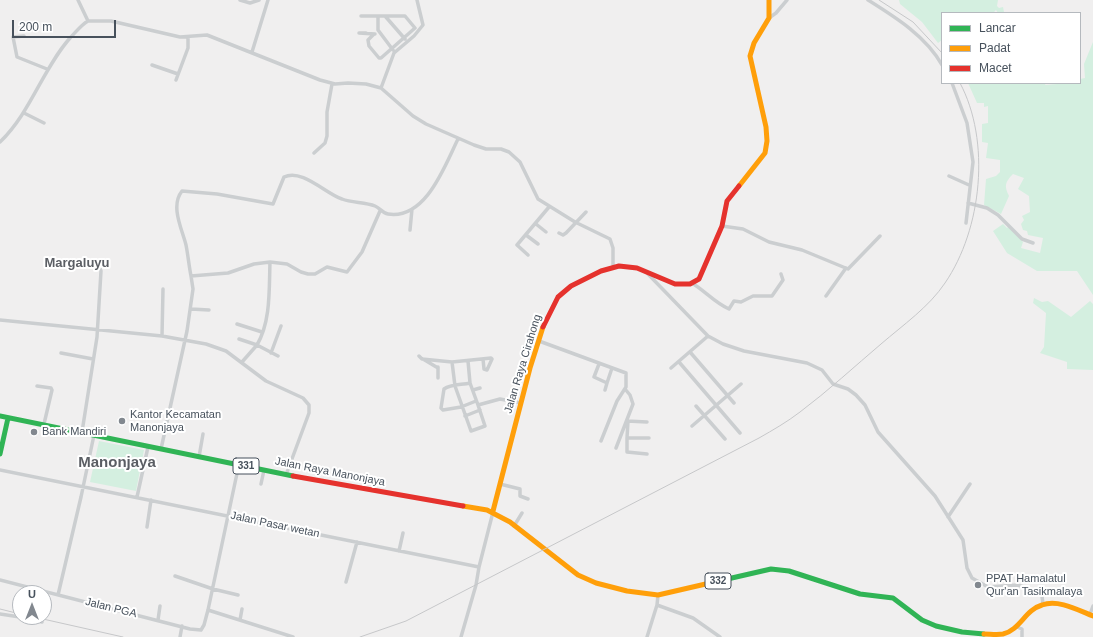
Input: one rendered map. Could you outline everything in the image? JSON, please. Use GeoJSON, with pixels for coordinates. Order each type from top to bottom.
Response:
{"type":"FeatureCollection","features":[{"type":"Feature","properties":{"kind":"main road"},"geometry":{"type":"LineString","coordinates":[[692,283],[701,276],[722,226],[726,205],[730,196],[763,157],[767,148],[766,127],[750,56],[754,43],[769,18],[769,0]]}},
{"type":"Feature","properties":{"kind":"main road","name":"Jalan Raya Cirahong"},"geometry":{"type":"LineString","coordinates":[[493,512],[521,403],[539,341],[548,314],[558,297],[571,286],[613,267],[637,268],[675,284],[686,285],[692,283]]}},
{"type":"Feature","properties":{"kind":"main road","name":"Jalan Raya Manonjaya"},"geometry":{"type":"LineString","coordinates":[[0,416],[286,474],[493,512]]}},
{"type":"Feature","properties":{"kind":"main road"},"geometry":{"type":"LineString","coordinates":[[0,454],[8,418]]}},
{"type":"Feature","properties":{"kind":"main road","name":"332"},"geometry":{"type":"LineString","coordinates":[[493,512],[514,526],[563,565],[584,578],[627,591],[658,596],[761,570],[771,569],[789,571],[860,594],[893,598],[922,620],[955,631],[977,634],[1004,634],[1017,627]]}},
{"type":"Feature","properties":{"kind":"main road"},"geometry":{"type":"LineString","coordinates":[[1017,627],[1029,611],[1043,604],[1065,605],[1091,615]]}},
{"type":"Feature","properties":{"kind":"street"},"geometry":{"type":"LineString","coordinates":[[78,0],[88,22]]}},
{"type":"Feature","properties":{"kind":"street"},"geometry":{"type":"LineString","coordinates":[[240,0],[250,3],[259,0]]}},
{"type":"Feature","properties":{"kind":"street"},"geometry":{"type":"LineString","coordinates":[[381,88],[394,54],[414,36],[422,25],[417,0]]}},
{"type":"Feature","properties":{"kind":"street"},"geometry":{"type":"LineString","coordinates":[[769,18],[776,13],[787,0]]}},
{"type":"Feature","properties":{"kind":"street"},"geometry":{"type":"LineString","coordinates":[[868,0],[903,23],[927,44],[941,64]]}},
{"type":"Feature","properties":{"kind":"street"},"geometry":{"type":"LineString","coordinates":[[252,52],[266,1]]}},
{"type":"Feature","properties":{"kind":"street"},"geometry":{"type":"LineString","coordinates":[[361,16],[403,16],[409,19],[415,29],[384,57],[379,58],[368,44],[368,40],[374,34]]}},
{"type":"Feature","properties":{"kind":"street"},"geometry":{"type":"LineString","coordinates":[[378,16],[378,30],[393,49],[394,54]]}},
{"type":"Feature","properties":{"kind":"street"},"geometry":{"type":"LineString","coordinates":[[385,16],[404,39]]}},
{"type":"Feature","properties":{"kind":"street"},"geometry":{"type":"LineString","coordinates":[[0,142],[24,113],[47,69],[63,46],[88,22],[111,21],[188,38],[207,35],[332,84],[356,83],[381,88],[419,120],[458,139],[486,149],[501,149],[509,152],[520,162],[534,194],[549,207],[592,232],[610,239],[613,248],[613,267]]}},
{"type":"Feature","properties":{"kind":"street"},"geometry":{"type":"LineString","coordinates":[[366,33],[359,33],[380,34]]}},
{"type":"Feature","properties":{"kind":"street"},"geometry":{"type":"LineString","coordinates":[[24,36],[14,37],[17,57],[47,69]]}},
{"type":"Feature","properties":{"kind":"street"},"geometry":{"type":"LineString","coordinates":[[176,80],[188,48],[188,38]]}},
{"type":"Feature","properties":{"kind":"street"},"geometry":{"type":"LineString","coordinates":[[152,65],[178,74]]}},
{"type":"Feature","properties":{"kind":"street"},"geometry":{"type":"LineString","coordinates":[[314,153],[324,143],[327,136],[328,105],[332,84]]}},
{"type":"Feature","properties":{"kind":"street"},"geometry":{"type":"LineString","coordinates":[[952,84],[968,128],[973,164],[969,185],[966,223]]}},
{"type":"Feature","properties":{"kind":"street"},"geometry":{"type":"LineString","coordinates":[[24,113],[44,123]]}},
{"type":"Feature","properties":{"kind":"street"},"geometry":{"type":"LineString","coordinates":[[161,449],[191,309],[193,289],[186,246],[178,220],[180,194],[185,190],[223,194],[273,204],[284,177],[289,175],[317,184],[328,193],[342,200],[375,206],[380,211],[390,214],[412,209],[430,195],[458,139]]}},
{"type":"Feature","properties":{"kind":"street"},"geometry":{"type":"LineString","coordinates":[[948,176],[969,185]]}},
{"type":"Feature","properties":{"kind":"street"},"geometry":{"type":"LineString","coordinates":[[968,203],[987,208],[998,215],[1022,239],[1033,243]]}},
{"type":"Feature","properties":{"kind":"street"},"geometry":{"type":"LineString","coordinates":[[528,255],[517,246],[549,207]]}},
{"type":"Feature","properties":{"kind":"street"},"geometry":{"type":"LineString","coordinates":[[410,230],[412,209]]}},
{"type":"Feature","properties":{"kind":"street"},"geometry":{"type":"LineString","coordinates":[[191,276],[228,273],[254,264],[270,262],[287,264],[301,272],[308,274],[315,274],[327,267],[347,272],[365,246],[380,211]]}},
{"type":"Feature","properties":{"kind":"street"},"geometry":{"type":"LineString","coordinates":[[559,232],[564,234],[586,212]]}},
{"type":"Feature","properties":{"kind":"street"},"geometry":{"type":"LineString","coordinates":[[536,224],[546,232]]}},
{"type":"Feature","properties":{"kind":"street"},"geometry":{"type":"LineString","coordinates":[[722,226],[742,229],[769,242],[802,250],[846,268]]}},
{"type":"Feature","properties":{"kind":"street"},"geometry":{"type":"LineString","coordinates":[[526,235],[538,244]]}},
{"type":"Feature","properties":{"kind":"street"},"geometry":{"type":"LineString","coordinates":[[826,296],[846,268],[851,266],[880,236]]}},
{"type":"Feature","properties":{"kind":"street"},"geometry":{"type":"LineString","coordinates":[[242,362],[257,345],[267,320],[270,262]]}},
{"type":"Feature","properties":{"kind":"street"},"geometry":{"type":"LineString","coordinates":[[82,432],[98,329],[101,270],[85,266]]}},
{"type":"Feature","properties":{"kind":"street"},"geometry":{"type":"LineString","coordinates":[[646,272],[708,336],[723,344],[744,351],[807,362],[822,370],[834,384],[848,389],[856,395],[865,405],[878,432],[935,496],[963,540],[967,568],[972,578],[988,586],[1018,585],[1038,592],[1042,596],[1043,604]]}},
{"type":"Feature","properties":{"kind":"street"},"geometry":{"type":"LineString","coordinates":[[692,283],[703,289],[714,300],[729,309],[734,302],[741,302],[753,296],[772,296],[782,281],[781,274]]}},
{"type":"Feature","properties":{"kind":"street"},"geometry":{"type":"LineString","coordinates":[[162,336],[163,289]]}},
{"type":"Feature","properties":{"kind":"street"},"geometry":{"type":"LineString","coordinates":[[191,309],[209,310]]}},
{"type":"Feature","properties":{"kind":"street"},"geometry":{"type":"LineString","coordinates":[[0,320],[162,336],[217,347],[242,362],[266,380],[302,398],[309,405],[309,413],[286,474]]}},
{"type":"Feature","properties":{"kind":"street"},"geometry":{"type":"LineString","coordinates":[[237,324],[262,332]]}},
{"type":"Feature","properties":{"kind":"street"},"geometry":{"type":"LineString","coordinates":[[271,353],[281,326]]}},
{"type":"Feature","properties":{"kind":"street"},"geometry":{"type":"LineString","coordinates":[[671,368],[708,336]]}},
{"type":"Feature","properties":{"kind":"street"},"geometry":{"type":"LineString","coordinates":[[239,339],[257,345],[278,356]]}},
{"type":"Feature","properties":{"kind":"street"},"geometry":{"type":"LineString","coordinates":[[539,341],[626,374],[625,389],[617,401],[601,441]]}},
{"type":"Feature","properties":{"kind":"street"},"geometry":{"type":"LineString","coordinates":[[690,352],[734,403]]}},
{"type":"Feature","properties":{"kind":"street"},"geometry":{"type":"LineString","coordinates":[[61,353],[93,359]]}},
{"type":"Feature","properties":{"kind":"street"},"geometry":{"type":"LineString","coordinates":[[438,368],[421,357],[438,362],[483,359]]}},
{"type":"Feature","properties":{"kind":"street"},"geometry":{"type":"LineString","coordinates":[[452,362],[455,386],[461,407],[471,430],[484,426],[470,383],[468,361]]}},
{"type":"Feature","properties":{"kind":"street"},"geometry":{"type":"LineString","coordinates":[[438,362],[438,378]]}},
{"type":"Feature","properties":{"kind":"street"},"geometry":{"type":"LineString","coordinates":[[679,362],[740,433]]}},
{"type":"Feature","properties":{"kind":"street"},"geometry":{"type":"LineString","coordinates":[[599,364],[594,377],[607,383]]}},
{"type":"Feature","properties":{"kind":"street"},"geometry":{"type":"LineString","coordinates":[[605,390],[612,368]]}},
{"type":"Feature","properties":{"kind":"street"},"geometry":{"type":"LineString","coordinates":[[470,383],[455,386],[451,385],[444,388],[441,408],[443,410],[461,407],[476,401]]}},
{"type":"Feature","properties":{"kind":"street"},"geometry":{"type":"LineString","coordinates":[[692,426],[741,384]]}},
{"type":"Feature","properties":{"kind":"street"},"geometry":{"type":"LineString","coordinates":[[37,386],[51,388],[52,390],[44,424]]}},
{"type":"Feature","properties":{"kind":"street"},"geometry":{"type":"LineString","coordinates":[[473,390],[480,388]]}},
{"type":"Feature","properties":{"kind":"street"},"geometry":{"type":"LineString","coordinates":[[616,448],[628,421],[633,404],[630,395],[625,389]]}},
{"type":"Feature","properties":{"kind":"street"},"geometry":{"type":"LineString","coordinates":[[478,406],[500,399],[521,403]]}},
{"type":"Feature","properties":{"kind":"street"},"geometry":{"type":"LineString","coordinates":[[696,406],[725,439]]}},
{"type":"Feature","properties":{"kind":"street"},"geometry":{"type":"LineString","coordinates":[[465,416],[480,410]]}},
{"type":"Feature","properties":{"kind":"street"},"geometry":{"type":"LineString","coordinates":[[628,421],[648,422]]}},
{"type":"Feature","properties":{"kind":"street"},"geometry":{"type":"LineString","coordinates":[[628,421],[627,452],[647,454]]}},
{"type":"Feature","properties":{"kind":"street"},"geometry":{"type":"LineString","coordinates":[[199,457],[203,434]]}},
{"type":"Feature","properties":{"kind":"street"},"geometry":{"type":"LineString","coordinates":[[58,595],[94,435]]}},
{"type":"Feature","properties":{"kind":"street"},"geometry":{"type":"LineString","coordinates":[[627,438],[649,438]]}},
{"type":"Feature","properties":{"kind":"street"},"geometry":{"type":"LineString","coordinates":[[137,497],[148,447]]}},
{"type":"Feature","properties":{"kind":"street"},"geometry":{"type":"LineString","coordinates":[[239,464],[208,610],[293,637]]}},
{"type":"Feature","properties":{"kind":"street"},"geometry":{"type":"LineString","coordinates":[[260,484],[264,469]]}},
{"type":"Feature","properties":{"kind":"street","name":"Jalan Pasar wetan"},"geometry":{"type":"LineString","coordinates":[[0,470],[479,567]]}},
{"type":"Feature","properties":{"kind":"street"},"geometry":{"type":"LineString","coordinates":[[500,484],[520,489],[520,496],[528,499]]}},
{"type":"Feature","properties":{"kind":"street"},"geometry":{"type":"LineString","coordinates":[[948,517],[970,484]]}},
{"type":"Feature","properties":{"kind":"street"},"geometry":{"type":"LineString","coordinates":[[147,526],[151,500]]}},
{"type":"Feature","properties":{"kind":"street"},"geometry":{"type":"LineString","coordinates":[[461,637],[493,512]]}},
{"type":"Feature","properties":{"kind":"street"},"geometry":{"type":"LineString","coordinates":[[514,526],[522,513]]}},
{"type":"Feature","properties":{"kind":"street"},"geometry":{"type":"LineString","coordinates":[[399,550],[403,533]]}},
{"type":"Feature","properties":{"kind":"street"},"geometry":{"type":"LineString","coordinates":[[346,582],[357,542]]}},
{"type":"Feature","properties":{"kind":"street"},"geometry":{"type":"LineString","coordinates":[[175,576],[213,589],[238,595]]}},
{"type":"Feature","properties":{"kind":"street","name":"Jalan PGA"},"geometry":{"type":"LineString","coordinates":[[0,580],[198,630],[202,629],[208,610]]}},
{"type":"Feature","properties":{"kind":"street"},"geometry":{"type":"LineString","coordinates":[[647,637],[657,605],[658,596]]}},
{"type":"Feature","properties":{"kind":"street"},"geometry":{"type":"LineString","coordinates":[[657,605],[693,618],[720,637]]}},
{"type":"Feature","properties":{"kind":"street"},"geometry":{"type":"LineString","coordinates":[[158,620],[160,606]]}},
{"type":"Feature","properties":{"kind":"street"},"geometry":{"type":"LineString","coordinates":[[1091,615],[1093,606]]}},
{"type":"Feature","properties":{"kind":"street"},"geometry":{"type":"LineString","coordinates":[[240,620],[242,609]]}},
{"type":"Feature","properties":{"kind":"street"},"geometry":{"type":"LineString","coordinates":[[0,614],[12,616]]}},
{"type":"Feature","properties":{"kind":"street"},"geometry":{"type":"LineString","coordinates":[[180,637],[182,626]]}},
{"type":"Feature","properties":{"kind":"street"},"geometry":{"type":"LineString","coordinates":[[1017,627],[1022,628],[1022,637]]}},
{"type":"Feature","properties":{"kind":"green space"},"geometry":{"type":"Polygon","coordinates":[[[899,0],[998,0],[997,6],[999,8],[1003,7],[1004,12],[997,12],[996,10],[994,12],[941,12],[941,41],[938,43],[922,22],[900,4],[899,0]]]}},
{"type":"Feature","properties":{"kind":"green space"},"geometry":{"type":"Polygon","coordinates":[[[1093,42],[1093,295],[1077,271],[1037,271],[1007,253],[993,231],[1003,224],[1007,228],[1009,226],[1023,242],[1021,248],[1040,253],[1043,238],[1028,235],[1027,231],[1023,230],[1021,224],[1024,220],[1022,216],[1030,212],[1029,196],[1018,189],[1024,178],[1013,174],[1008,179],[1006,189],[1009,196],[1001,214],[984,205],[986,179],[996,176],[1000,172],[1000,160],[986,158],[988,143],[982,142],[982,124],[988,123],[988,106],[984,107],[984,103],[977,103],[968,84],[1081,84],[1081,79],[1085,78],[1084,64],[1093,42]]]}},
{"type":"Feature","properties":{"kind":"green space"},"geometry":{"type":"Polygon","coordinates":[[[1034,298],[1042,302],[1048,301],[1071,317],[1090,301],[1093,304],[1093,370],[1067,369],[1067,362],[1040,353],[1044,347],[1046,313],[1033,303],[1034,298]]]}},
{"type":"Feature","properties":{"kind":"green space"},"geometry":{"type":"Polygon","coordinates":[[[99,441],[144,450],[136,491],[90,482],[99,441]]]}},
{"type":"Feature","properties":{"kind":"railway"},"geometry":{"type":"LineString","coordinates":[[879,0],[913,22],[941,52]]}},
{"type":"Feature","properties":{"kind":"railway"},"geometry":{"type":"LineString","coordinates":[[360,637],[406,621],[759,438],[785,423],[821,396],[924,308],[939,292],[958,261],[967,237],[974,211],[978,184],[979,158],[976,131],[970,106],[960,84]]}},
{"type":"Feature","properties":{"kind":"railway"},"geometry":{"type":"LineString","coordinates":[[0,609],[12,612]]}},
{"type":"Feature","properties":{"kind":"railway"},"geometry":{"type":"LineString","coordinates":[[52,621],[123,637]]}},
{"type":"Feature","properties":{"kind":"traffic: fast"},"geometry":{"type":"LineString","coordinates":[[0,416],[293,476]]}},
{"type":"Feature","properties":{"kind":"traffic: fast"},"geometry":{"type":"LineString","coordinates":[[0,454],[8,418]]}},
{"type":"Feature","properties":{"kind":"traffic: fast"},"geometry":{"type":"LineString","coordinates":[[710,583],[771,569],[789,571],[860,594],[893,598],[922,620],[936,626],[962,632],[984,634]]}},
{"type":"Feature","properties":{"kind":"traffic: slow"},"geometry":{"type":"LineString","coordinates":[[739,186],[765,153],[767,141],[766,127],[750,56],[754,43],[769,18],[769,0]]}},
{"type":"Feature","properties":{"kind":"traffic: slow"},"geometry":{"type":"LineString","coordinates":[[493,511],[530,368],[543,327]]}},
{"type":"Feature","properties":{"kind":"traffic: slow"},"geometry":{"type":"LineString","coordinates":[[463,506],[487,510],[510,522],[578,575],[596,583],[627,591],[658,595],[710,583]]}},
{"type":"Feature","properties":{"kind":"traffic: slow"},"geometry":{"type":"LineString","coordinates":[[984,634],[1003,634],[1009,632],[1031,611],[1042,605],[1048,604],[1061,604],[1093,616]]}},
{"type":"Feature","properties":{"kind":"traffic: jam"},"geometry":{"type":"LineString","coordinates":[[543,327],[558,297],[571,286],[601,271],[619,266],[637,268],[675,284],[690,284],[699,279],[722,226],[727,201],[739,186]]}},
{"type":"Feature","properties":{"kind":"traffic: jam"},"geometry":{"type":"LineString","coordinates":[[293,476],[463,506]]}},
{"type":"Feature","properties":{"kind":"place","name":"Kantor Kecamatan Manonjaya"},"geometry":{"type":"Point","coordinates":[122,421]}},
{"type":"Feature","properties":{"kind":"place","name":"Bank Mandiri"},"geometry":{"type":"Point","coordinates":[34,432]}},
{"type":"Feature","properties":{"kind":"place","name":"PPAT Hamalatul Qur'an Tasikmalaya"},"geometry":{"type":"Point","coordinates":[978,585]}},
{"type":"Feature","properties":{"kind":"district","name":"Margaluyu"},"geometry":{"type":"Point","coordinates":[77,263]}},
{"type":"Feature","properties":{"kind":"district","name":"Manonjaya"},"geometry":{"type":"Point","coordinates":[117,463]}}]}
